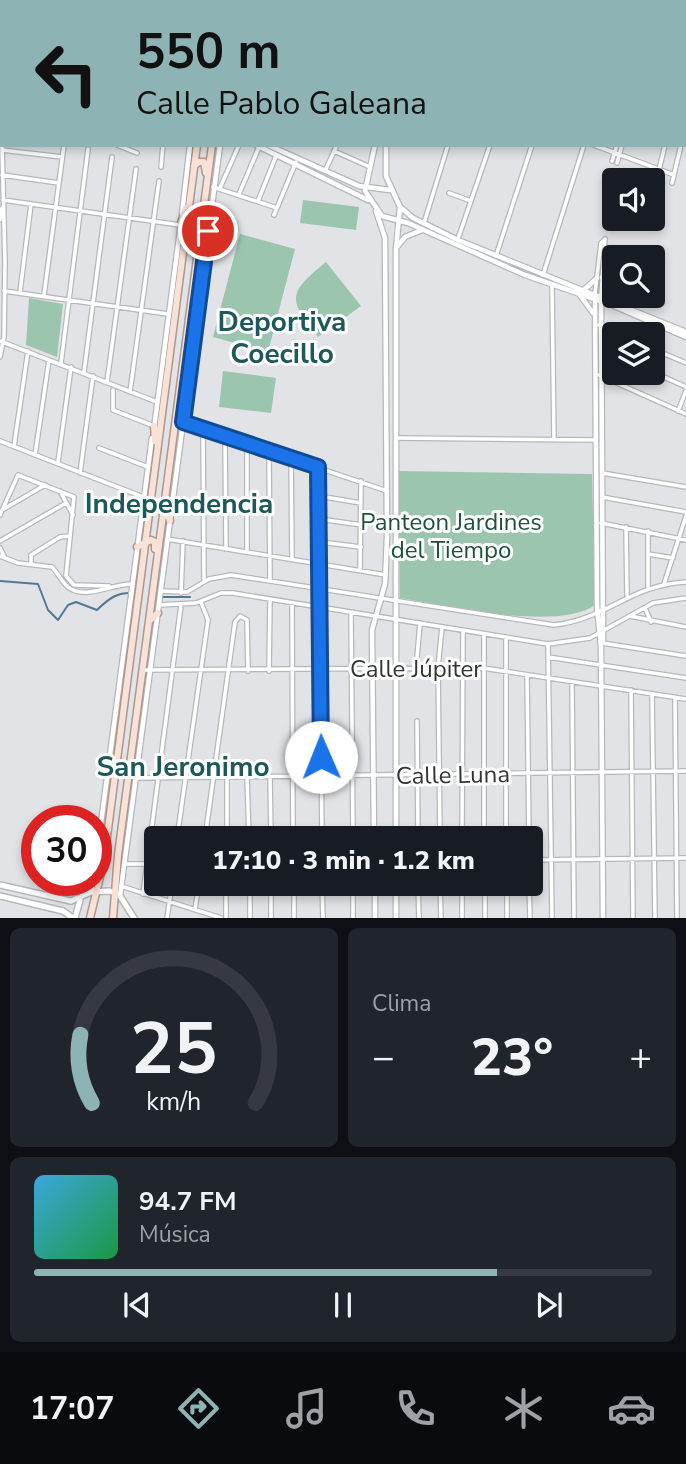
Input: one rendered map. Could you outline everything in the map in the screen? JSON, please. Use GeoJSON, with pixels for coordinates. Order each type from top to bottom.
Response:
{"type":"FeatureCollection","features":[{"type":"Feature","properties":{"kind":"main road"},"geometry":{"type":"LineString","coordinates":[[152,467],[197,147]]}},
{"type":"Feature","properties":{"kind":"main road"},"geometry":{"type":"LineString","coordinates":[[156,565],[186,376],[197,259],[208,207],[212,147]]}},
{"type":"Feature","properties":{"kind":"main road"},"geometry":{"type":"LineString","coordinates":[[194,166],[201,161],[205,165],[208,207]]}},
{"type":"Feature","properties":{"kind":"main road"},"geometry":{"type":"LineString","coordinates":[[181,224],[191,196]]}},
{"type":"Feature","properties":{"kind":"main road"},"geometry":{"type":"LineString","coordinates":[[185,243],[185,266],[191,267],[197,259]]}},
{"type":"Feature","properties":{"kind":"main road"},"geometry":{"type":"LineString","coordinates":[[110,805],[135,594],[140,574],[140,545],[149,506],[154,426]]}},
{"type":"Feature","properties":{"kind":"main road"},"geometry":{"type":"LineString","coordinates":[[164,504],[170,521]]}},
{"type":"Feature","properties":{"kind":"main road"},"geometry":{"type":"LineString","coordinates":[[141,511],[149,506]]}},
{"type":"Feature","properties":{"kind":"main road"},"geometry":{"type":"LineString","coordinates":[[147,518],[150,533],[156,533],[161,526]]}},
{"type":"Feature","properties":{"kind":"main road"},"geometry":{"type":"LineString","coordinates":[[113,918],[118,894],[118,855],[147,670],[149,621],[157,597],[155,542],[147,540],[140,545]]}},
{"type":"Feature","properties":{"kind":"main road"},"geometry":{"type":"LineString","coordinates":[[136,559],[140,574]]}},
{"type":"Feature","properties":{"kind":"main road"},"geometry":{"type":"LineString","coordinates":[[149,621],[158,613]]}},
{"type":"Feature","properties":{"kind":"main road"},"geometry":{"type":"LineString","coordinates":[[121,835],[130,821]]}},
{"type":"Feature","properties":{"kind":"main road"},"geometry":{"type":"LineString","coordinates":[[112,865],[118,855]]}},
{"type":"Feature","properties":{"kind":"main road"},"geometry":{"type":"LineString","coordinates":[[0,884],[67,901],[80,900],[87,896]]}},
{"type":"Feature","properties":{"kind":"main road"},"geometry":{"type":"LineString","coordinates":[[112,894],[118,894]]}},
{"type":"Feature","properties":{"kind":"main road"},"geometry":{"type":"LineString","coordinates":[[118,894],[132,917]]}},
{"type":"Feature","properties":{"kind":"main road"},"geometry":{"type":"LineString","coordinates":[[0,896],[64,911],[74,918],[80,900]]}},
{"type":"Feature","properties":{"kind":"main road"},"geometry":{"type":"LineString","coordinates":[[90,918],[93,896]]}},
{"type":"Feature","properties":{"kind":"street"},"geometry":{"type":"LineString","coordinates":[[44,295],[64,147]]}},
{"type":"Feature","properties":{"kind":"street"},"geometry":{"type":"LineString","coordinates":[[122,147],[137,153]]}},
{"type":"Feature","properties":{"kind":"street"},"geometry":{"type":"LineString","coordinates":[[161,167],[163,147]]}},
{"type":"Feature","properties":{"kind":"street"},"geometry":{"type":"LineString","coordinates":[[113,390],[113,410],[154,426],[190,147]]}},
{"type":"Feature","properties":{"kind":"street"},"geometry":{"type":"LineString","coordinates":[[186,376],[208,207],[220,147]]}},
{"type":"Feature","properties":{"kind":"street"},"geometry":{"type":"LineString","coordinates":[[220,188],[238,147]]}},
{"type":"Feature","properties":{"kind":"street"},"geometry":{"type":"LineString","coordinates":[[239,194],[257,147]]}},
{"type":"Feature","properties":{"kind":"street"},"geometry":{"type":"LineString","coordinates":[[259,147],[369,200]]}},
{"type":"Feature","properties":{"kind":"street"},"geometry":{"type":"LineString","coordinates":[[272,147],[366,187],[391,190]]}},
{"type":"Feature","properties":{"kind":"street"},"geometry":{"type":"LineString","coordinates":[[325,171],[336,147]]}},
{"type":"Feature","properties":{"kind":"street"},"geometry":{"type":"LineString","coordinates":[[374,147],[366,187],[369,200],[384,230],[387,491],[386,575],[372,629],[374,826]]}},
{"type":"Feature","properties":{"kind":"street"},"geometry":{"type":"LineString","coordinates":[[386,147],[384,169],[391,190],[400,207],[424,227]]}},
{"type":"Feature","properties":{"kind":"street"},"geometry":{"type":"LineString","coordinates":[[396,249],[405,237],[424,227],[447,147]]}},
{"type":"Feature","properties":{"kind":"street"},"geometry":{"type":"LineString","coordinates":[[457,242],[489,147]]}},
{"type":"Feature","properties":{"kind":"street"},"geometry":{"type":"LineString","coordinates":[[496,256],[531,147]]}},
{"type":"Feature","properties":{"kind":"street"},"geometry":{"type":"LineString","coordinates":[[543,275],[583,147]]}},
{"type":"Feature","properties":{"kind":"street"},"geometry":{"type":"LineString","coordinates":[[599,147],[654,168]]}},
{"type":"Feature","properties":{"kind":"street"},"geometry":{"type":"LineString","coordinates":[[615,162],[619,147]]}},
{"type":"Feature","properties":{"kind":"street"},"geometry":{"type":"LineString","coordinates":[[659,168],[665,147]]}},
{"type":"Feature","properties":{"kind":"street"},"geometry":{"type":"LineString","coordinates":[[672,183],[681,147]]}},
{"type":"Feature","properties":{"kind":"street"},"geometry":{"type":"LineString","coordinates":[[0,357],[4,290],[2,148],[62,157]]}},
{"type":"Feature","properties":{"kind":"street"},"geometry":{"type":"LineString","coordinates":[[61,363],[88,149]]}},
{"type":"Feature","properties":{"kind":"street"},"geometry":{"type":"LineString","coordinates":[[334,150],[370,167]]}},
{"type":"Feature","properties":{"kind":"street"},"geometry":{"type":"LineString","coordinates":[[258,201],[276,156]]}},
{"type":"Feature","properties":{"kind":"street"},"geometry":{"type":"LineString","coordinates":[[84,372],[112,157]]}},
{"type":"Feature","properties":{"kind":"street"},"geometry":{"type":"LineString","coordinates":[[274,215],[297,158]]}},
{"type":"Feature","properties":{"kind":"street"},"geometry":{"type":"LineString","coordinates":[[107,382],[135,169]]}},
{"type":"Feature","properties":{"kind":"street"},"geometry":{"type":"LineString","coordinates":[[665,172],[674,175]]}},
{"type":"Feature","properties":{"kind":"street"},"geometry":{"type":"LineString","coordinates":[[2,175],[59,183]]}},
{"type":"Feature","properties":{"kind":"street"},"geometry":{"type":"LineString","coordinates":[[130,392],[159,180]]}},
{"type":"Feature","properties":{"kind":"street"},"geometry":{"type":"LineString","coordinates":[[213,187],[277,208]]}},
{"type":"Feature","properties":{"kind":"street"},"geometry":{"type":"LineString","coordinates":[[449,193],[471,201]]}},
{"type":"Feature","properties":{"kind":"street"},"geometry":{"type":"LineString","coordinates":[[2,207],[31,204],[181,224]]}},
{"type":"Feature","properties":{"kind":"street"},"geometry":{"type":"LineString","coordinates":[[20,292],[31,204]]}},
{"type":"Feature","properties":{"kind":"street"},"geometry":{"type":"LineString","coordinates":[[0,220],[2,207]]}},
{"type":"Feature","properties":{"kind":"street"},"geometry":{"type":"LineString","coordinates":[[396,826],[394,669],[396,249],[400,207]]}},
{"type":"Feature","properties":{"kind":"street"},"geometry":{"type":"LineString","coordinates":[[376,211],[386,218],[424,227],[552,285],[579,295],[598,297]]}},
{"type":"Feature","properties":{"kind":"street"},"geometry":{"type":"LineString","coordinates":[[602,283],[599,278],[604,239],[599,278],[597,316],[595,440],[601,632],[603,918]]}},
{"type":"Feature","properties":{"kind":"street"},"geometry":{"type":"LineString","coordinates":[[457,242],[585,289],[602,298]]}},
{"type":"Feature","properties":{"kind":"street"},"geometry":{"type":"LineString","coordinates":[[585,289],[599,278]]}},
{"type":"Feature","properties":{"kind":"street"},"geometry":{"type":"LineString","coordinates":[[552,285],[554,440]]}},
{"type":"Feature","properties":{"kind":"street"},"geometry":{"type":"LineString","coordinates":[[4,290],[168,314]]}},
{"type":"Feature","properties":{"kind":"street"},"geometry":{"type":"LineString","coordinates":[[386,293],[396,294]]}},
{"type":"Feature","properties":{"kind":"street"},"geometry":{"type":"LineString","coordinates":[[579,295],[597,316],[599,325],[600,615]]}},
{"type":"Feature","properties":{"kind":"street"},"geometry":{"type":"LineString","coordinates":[[597,316],[608,308]]}},
{"type":"Feature","properties":{"kind":"street"},"geometry":{"type":"LineString","coordinates":[[625,308],[686,337]]}},
{"type":"Feature","properties":{"kind":"street"},"geometry":{"type":"LineString","coordinates":[[627,308],[686,332]]}},
{"type":"Feature","properties":{"kind":"street"},"geometry":{"type":"LineString","coordinates":[[2,341],[157,402]]}},
{"type":"Feature","properties":{"kind":"street"},"geometry":{"type":"LineString","coordinates":[[14,446],[27,351]]}},
{"type":"Feature","properties":{"kind":"street"},"geometry":{"type":"LineString","coordinates":[[665,354],[686,363]]}},
{"type":"Feature","properties":{"kind":"street"},"geometry":{"type":"LineString","coordinates":[[35,455],[49,359]]}},
{"type":"Feature","properties":{"kind":"street"},"geometry":{"type":"LineString","coordinates":[[58,463],[72,367]]}},
{"type":"Feature","properties":{"kind":"street"},"geometry":{"type":"LineString","coordinates":[[599,375],[686,414]]}},
{"type":"Feature","properties":{"kind":"street"},"geometry":{"type":"LineString","coordinates":[[80,472],[93,376]]}},
{"type":"Feature","properties":{"kind":"street"},"geometry":{"type":"LineString","coordinates":[[665,378],[686,389],[678,411]]}},
{"type":"Feature","properties":{"kind":"street"},"geometry":{"type":"LineString","coordinates":[[118,894],[136,778],[147,670],[158,613],[157,597],[170,521],[179,421],[387,491]]}},
{"type":"Feature","properties":{"kind":"street"},"geometry":{"type":"LineString","coordinates":[[203,428],[204,581]]}},
{"type":"Feature","properties":{"kind":"street"},"geometry":{"type":"LineString","coordinates":[[225,436],[226,547]]}},
{"type":"Feature","properties":{"kind":"street"},"geometry":{"type":"LineString","coordinates":[[396,438],[595,440]]}},
{"type":"Feature","properties":{"kind":"street"},"geometry":{"type":"LineString","coordinates":[[0,441],[143,497]]}},
{"type":"Feature","properties":{"kind":"street"},"geometry":{"type":"LineString","coordinates":[[247,444],[247,551]]}},
{"type":"Feature","properties":{"kind":"street"},"geometry":{"type":"LineString","coordinates":[[99,448],[152,467],[141,511],[135,594],[104,805]]}},
{"type":"Feature","properties":{"kind":"street"},"geometry":{"type":"LineString","coordinates":[[269,452],[270,581]]}},
{"type":"Feature","properties":{"kind":"street"},"geometry":{"type":"LineString","coordinates":[[291,459],[292,558]]}},
{"type":"Feature","properties":{"kind":"street"},"geometry":{"type":"LineString","coordinates":[[318,467],[322,826]]}},
{"type":"Feature","properties":{"kind":"street"},"geometry":{"type":"LineString","coordinates":[[600,473],[686,487]]}},
{"type":"Feature","properties":{"kind":"street"},"geometry":{"type":"LineString","coordinates":[[1,512],[18,475],[75,498],[65,571],[70,581],[77,585],[134,584]]}},
{"type":"Feature","properties":{"kind":"street"},"geometry":{"type":"LineString","coordinates":[[360,570],[361,481]]}},
{"type":"Feature","properties":{"kind":"street"},"geometry":{"type":"LineString","coordinates":[[1,512],[45,485]]}},
{"type":"Feature","properties":{"kind":"street"},"geometry":{"type":"LineString","coordinates":[[60,491],[74,517]]}},
{"type":"Feature","properties":{"kind":"street"},"geometry":{"type":"LineString","coordinates":[[319,496],[361,503]]}},
{"type":"Feature","properties":{"kind":"street"},"geometry":{"type":"LineString","coordinates":[[601,497],[686,514],[664,584]]}},
{"type":"Feature","properties":{"kind":"street"},"geometry":{"type":"LineString","coordinates":[[0,541],[66,503]]}},
{"type":"Feature","properties":{"kind":"street"},"geometry":{"type":"LineString","coordinates":[[319,519],[362,525]]}},
{"type":"Feature","properties":{"kind":"street"},"geometry":{"type":"LineString","coordinates":[[601,523],[686,540]]}},
{"type":"Feature","properties":{"kind":"street"},"geometry":{"type":"LineString","coordinates":[[626,527],[627,596]]}},
{"type":"Feature","properties":{"kind":"street"},"geometry":{"type":"LineString","coordinates":[[648,531],[648,587]]}},
{"type":"Feature","properties":{"kind":"street"},"geometry":{"type":"LineString","coordinates":[[31,563],[31,555],[60,537],[70,536]]}},
{"type":"Feature","properties":{"kind":"street"},"geometry":{"type":"LineString","coordinates":[[167,539],[386,575]]}},
{"type":"Feature","properties":{"kind":"street"},"geometry":{"type":"LineString","coordinates":[[181,593],[183,541]]}},
{"type":"Feature","properties":{"kind":"street"},"geometry":{"type":"LineString","coordinates":[[320,542],[361,547]]}},
{"type":"Feature","properties":{"kind":"street"},"geometry":{"type":"LineString","coordinates":[[0,548],[3,557],[47,565],[76,591],[103,591],[110,586]]}},
{"type":"Feature","properties":{"kind":"street"},"geometry":{"type":"LineString","coordinates":[[648,554],[673,558]]}},
{"type":"Feature","properties":{"kind":"street"},"geometry":{"type":"LineString","coordinates":[[157,597],[191,591],[204,581],[231,575],[396,603],[546,624],[574,622],[600,615],[627,596],[648,587],[686,582]]}},
{"type":"Feature","properties":{"kind":"street"},"geometry":{"type":"LineString","coordinates":[[76,591],[77,585]]}},
{"type":"Feature","properties":{"kind":"street"},"geometry":{"type":"LineString","coordinates":[[157,597],[181,605],[201,602],[226,593],[548,644],[573,642],[601,632],[645,607],[663,600],[686,598]]}},
{"type":"Feature","properties":{"kind":"street"},"geometry":{"type":"LineString","coordinates":[[269,671],[270,599]]}},
{"type":"Feature","properties":{"kind":"street"},"geometry":{"type":"LineString","coordinates":[[179,826],[208,614],[201,602]]}},
{"type":"Feature","properties":{"kind":"street"},"geometry":{"type":"LineString","coordinates":[[292,603],[293,826]]}},
{"type":"Feature","properties":{"kind":"street"},"geometry":{"type":"LineString","coordinates":[[152,826],[181,605]]}},
{"type":"Feature","properties":{"kind":"street"},"geometry":{"type":"LineString","coordinates":[[645,607],[651,622]]}},
{"type":"Feature","properties":{"kind":"street"},"geometry":{"type":"LineString","coordinates":[[351,612],[353,826]]}},
{"type":"Feature","properties":{"kind":"street"},"geometry":{"type":"LineString","coordinates":[[207,826],[236,620],[242,616],[247,621],[248,671]]}},
{"type":"Feature","properties":{"kind":"street"},"geometry":{"type":"LineString","coordinates":[[630,616],[686,627]]}},
{"type":"Feature","properties":{"kind":"street"},"geometry":{"type":"LineString","coordinates":[[416,669],[420,624]]}},
{"type":"Feature","properties":{"kind":"street"},"geometry":{"type":"LineString","coordinates":[[440,826],[438,668],[442,627]]}},
{"type":"Feature","properties":{"kind":"street"},"geometry":{"type":"LineString","coordinates":[[461,826],[463,630]]}},
{"type":"Feature","properties":{"kind":"street"},"geometry":{"type":"LineString","coordinates":[[484,634],[484,826]]}},
{"type":"Feature","properties":{"kind":"street"},"geometry":{"type":"LineString","coordinates":[[506,637],[506,826]]}},
{"type":"Feature","properties":{"kind":"street"},"geometry":{"type":"LineString","coordinates":[[548,644],[552,918]]}},
{"type":"Feature","properties":{"kind":"street"},"geometry":{"type":"LineString","coordinates":[[601,644],[686,656]]}},
{"type":"Feature","properties":{"kind":"street"},"geometry":{"type":"LineString","coordinates":[[548,657],[686,678]]}},
{"type":"Feature","properties":{"kind":"street","name":"Calle Júpiter"},"geometry":{"type":"LineString","coordinates":[[147,670],[200,672],[483,668],[686,699]]}},
{"type":"Feature","properties":{"kind":"street"},"geometry":{"type":"LineString","coordinates":[[527,675],[528,826]]}},
{"type":"Feature","properties":{"kind":"street"},"geometry":{"type":"LineString","coordinates":[[572,681],[574,918]]}},
{"type":"Feature","properties":{"kind":"street"},"geometry":{"type":"LineString","coordinates":[[631,690],[633,918]]}},
{"type":"Feature","properties":{"kind":"street"},"geometry":{"type":"LineString","coordinates":[[652,694],[655,918]]}},
{"type":"Feature","properties":{"kind":"street"},"geometry":{"type":"LineString","coordinates":[[675,697],[677,918]]}},
{"type":"Feature","properties":{"kind":"street"},"geometry":{"type":"LineString","coordinates":[[417,721],[418,826]]}},
{"type":"Feature","properties":{"kind":"street","name":"Calle Luna"},"geometry":{"type":"LineString","coordinates":[[136,778],[686,771]]}},
{"type":"Feature","properties":{"kind":"street"},"geometry":{"type":"LineString","coordinates":[[227,777],[227,826]]}},
{"type":"Feature","properties":{"kind":"street"},"geometry":{"type":"LineString","coordinates":[[247,777],[249,826]]}},
{"type":"Feature","properties":{"kind":"street"},"geometry":{"type":"LineString","coordinates":[[270,777],[271,826]]}},
{"type":"Feature","properties":{"kind":"street"},"geometry":{"type":"LineString","coordinates":[[543,859],[686,858]]}},
{"type":"Feature","properties":{"kind":"street"},"geometry":{"type":"LineString","coordinates":[[124,864],[144,864]]}},
{"type":"Feature","properties":{"kind":"street"},"geometry":{"type":"LineString","coordinates":[[121,886],[144,894]]}},
{"type":"Feature","properties":{"kind":"street"},"geometry":{"type":"LineString","coordinates":[[150,896],[223,918],[225,896]]}},
{"type":"Feature","properties":{"kind":"street"},"geometry":{"type":"LineString","coordinates":[[167,918],[171,896]]}},
{"type":"Feature","properties":{"kind":"street"},"geometry":{"type":"LineString","coordinates":[[194,910],[197,896]]}},
{"type":"Feature","properties":{"kind":"street"},"geometry":{"type":"LineString","coordinates":[[250,896],[250,918]]}},
{"type":"Feature","properties":{"kind":"street"},"geometry":{"type":"LineString","coordinates":[[271,896],[271,918]]}},
{"type":"Feature","properties":{"kind":"street"},"geometry":{"type":"LineString","coordinates":[[294,896],[294,918]]}},
{"type":"Feature","properties":{"kind":"street"},"geometry":{"type":"LineString","coordinates":[[323,896],[323,918]]}},
{"type":"Feature","properties":{"kind":"street"},"geometry":{"type":"LineString","coordinates":[[353,896],[353,918]]}},
{"type":"Feature","properties":{"kind":"street"},"geometry":{"type":"LineString","coordinates":[[375,896],[375,918]]}},
{"type":"Feature","properties":{"kind":"street"},"geometry":{"type":"LineString","coordinates":[[396,896],[396,918]]}},
{"type":"Feature","properties":{"kind":"street"},"geometry":{"type":"LineString","coordinates":[[418,896],[419,918]]}},
{"type":"Feature","properties":{"kind":"street"},"geometry":{"type":"LineString","coordinates":[[440,896],[441,918]]}},
{"type":"Feature","properties":{"kind":"street"},"geometry":{"type":"LineString","coordinates":[[462,896],[463,918]]}},
{"type":"Feature","properties":{"kind":"street"},"geometry":{"type":"LineString","coordinates":[[485,896],[485,918]]}},
{"type":"Feature","properties":{"kind":"street"},"geometry":{"type":"LineString","coordinates":[[507,896],[507,918]]}},
{"type":"Feature","properties":{"kind":"street"},"geometry":{"type":"LineString","coordinates":[[529,896],[530,918]]}},
{"type":"Feature","properties":{"kind":"green space"},"geometry":{"type":"Polygon","coordinates":[[[303,200],[359,207],[356,230],[300,223],[303,200]]]}},
{"type":"Feature","properties":{"kind":"green space"},"geometry":{"type":"Polygon","coordinates":[[[240,234],[295,249],[268,352],[213,337],[240,234]]]}},
{"type":"Feature","properties":{"kind":"green space"},"geometry":{"type":"Polygon","coordinates":[[[326,262],[361,306],[318,337],[301,314],[296,297],[304,281],[326,262]]]}},
{"type":"Feature","properties":{"kind":"green space"},"geometry":{"type":"Polygon","coordinates":[[[29,298],[63,304],[57,357],[26,345],[29,298]]]}},
{"type":"Feature","properties":{"kind":"green space"},"geometry":{"type":"Polygon","coordinates":[[[223,371],[276,378],[271,413],[219,407],[223,371]]]}},
{"type":"Feature","properties":{"kind":"green space","name":"Panteon Jardines del Tiempo"},"geometry":{"type":"Polygon","coordinates":[[[398,471],[592,474],[595,605],[578,613],[528,616],[400,598],[398,471]]]}},
{"type":"Feature","properties":{"kind":"waterway"},"geometry":{"type":"LineString","coordinates":[[0,581],[38,584],[48,610],[58,620],[68,605],[76,602],[97,610],[115,596],[137,594]]}},
{"type":"Feature","properties":{"kind":"waterway"},"geometry":{"type":"LineString","coordinates":[[160,597],[190,597]]}},
{"type":"Feature","properties":{"kind":"district","name":"Deportiva Coecillo"},"geometry":{"type":"Point","coordinates":[282,338]}},
{"type":"Feature","properties":{"kind":"district","name":"Independencia"},"geometry":{"type":"Point","coordinates":[179,504]}},
{"type":"Feature","properties":{"kind":"district","name":"San Jeronimo"},"geometry":{"type":"Point","coordinates":[183,767]}},
{"type":"Feature","properties":{"kind":"route"},"geometry":{"type":"LineString","coordinates":[[208,231],[183,422],[318,467],[321,757]]}}]}
